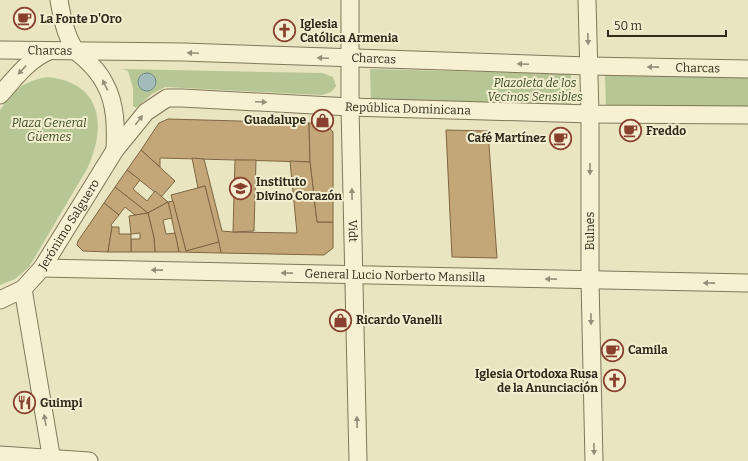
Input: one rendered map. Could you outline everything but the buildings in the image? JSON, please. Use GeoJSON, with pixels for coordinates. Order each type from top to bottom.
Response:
{"type":"FeatureCollection","features":[{"type":"Feature","properties":{"kind":"street","name":"Jerónimo Salguero"},"geometry":{"type":"LineString","coordinates":[[24,289],[42,268],[115,150],[116,123],[106,85],[90,64],[75,51],[63,24],[59,0]]}},
{"type":"Feature","properties":{"kind":"street","name":"Vidt"},"geometry":{"type":"LineString","coordinates":[[350,0],[350,107],[358,461]]}},
{"type":"Feature","properties":{"kind":"street","name":"Bulnes"},"geometry":{"type":"LineString","coordinates":[[587,0],[590,114],[590,280],[594,461]]}},
{"type":"Feature","properties":{"kind":"street","name":"Charcas"},"geometry":{"type":"LineString","coordinates":[[0,50],[183,52],[589,66],[748,69]]}},
{"type":"Feature","properties":{"kind":"street"},"geometry":{"type":"LineString","coordinates":[[0,95],[27,65],[38,56],[49,51]]}},
{"type":"Feature","properties":{"kind":"street","name":"República Dominicana"},"geometry":{"type":"LineString","coordinates":[[115,150],[146,112],[167,98],[350,107],[590,114],[748,115]]}},
{"type":"Feature","properties":{"kind":"street","name":"General Lucio Norberto Mansilla"},"geometry":{"type":"LineString","coordinates":[[42,268],[748,283]]}},
{"type":"Feature","properties":{"kind":"street"},"geometry":{"type":"LineString","coordinates":[[0,300],[24,289],[52,460]]}},
{"type":"Feature","properties":{"kind":"street"},"geometry":{"type":"LineString","coordinates":[[0,454],[52,460],[89,461]]}},
{"type":"Feature","properties":{"kind":"green space"},"geometry":{"type":"Polygon","coordinates":[[[122,69],[322,73],[333,77],[336,86],[330,92],[321,95],[165,87],[152,94],[136,108],[133,106],[133,88],[128,71],[122,69]]]}},
{"type":"Feature","properties":{"kind":"green space","name":"Plazoleta de los Vecinos Sensibles"},"geometry":{"type":"Polygon","coordinates":[[[370,69],[571,74],[571,108],[371,102],[370,69]]]}},
{"type":"Feature","properties":{"kind":"green space","name":"Plazoleta de los Vecinos Sensibles"},"geometry":{"type":"Polygon","coordinates":[[[605,75],[748,77],[748,111],[606,109],[605,75]]]}},
{"type":"Feature","properties":{"kind":"green space","name":"Plaza General Güemes"},"geometry":{"type":"Polygon","coordinates":[[[48,77],[66,81],[80,88],[89,97],[95,109],[98,123],[97,137],[87,169],[29,267],[15,279],[0,285],[0,110],[10,97],[20,88],[32,81],[48,77]]]}},
{"type":"Feature","properties":{"kind":"water"},"geometry":{"type":"Polygon","coordinates":[[[143,73],[151,73],[156,78],[154,89],[151,91],[143,91],[138,86],[138,78],[143,73]]]}},
{"type":"Feature","properties":{"kind":"place","name":"La Fonte D'Oro"},"geometry":{"type":"Point","coordinates":[24,19]}},
{"type":"Feature","properties":{"kind":"place","name":"Iglesia Católica Armenia"},"geometry":{"type":"Point","coordinates":[284,31]}},
{"type":"Feature","properties":{"kind":"place","name":"Guadalupe"},"geometry":{"type":"Point","coordinates":[322,120]}},
{"type":"Feature","properties":{"kind":"place","name":"Freddo"},"geometry":{"type":"Point","coordinates":[630,131]}},
{"type":"Feature","properties":{"kind":"place","name":"Café Martínez"},"geometry":{"type":"Point","coordinates":[561,138]}},
{"type":"Feature","properties":{"kind":"place","name":"Instituto Divino Corazón"},"geometry":{"type":"Point","coordinates":[240,189]}},
{"type":"Feature","properties":{"kind":"place","name":"Ricardo Vanelli"},"geometry":{"type":"Point","coordinates":[340,320]}},
{"type":"Feature","properties":{"kind":"place","name":"Camila"},"geometry":{"type":"Point","coordinates":[613,350]}},
{"type":"Feature","properties":{"kind":"place","name":"Iglesia Ortodoxa Rusa de la Anunciación"},"geometry":{"type":"Point","coordinates":[614,381]}},
{"type":"Feature","properties":{"kind":"place","name":"Guimpi"},"geometry":{"type":"Point","coordinates":[24,403]}}]}
